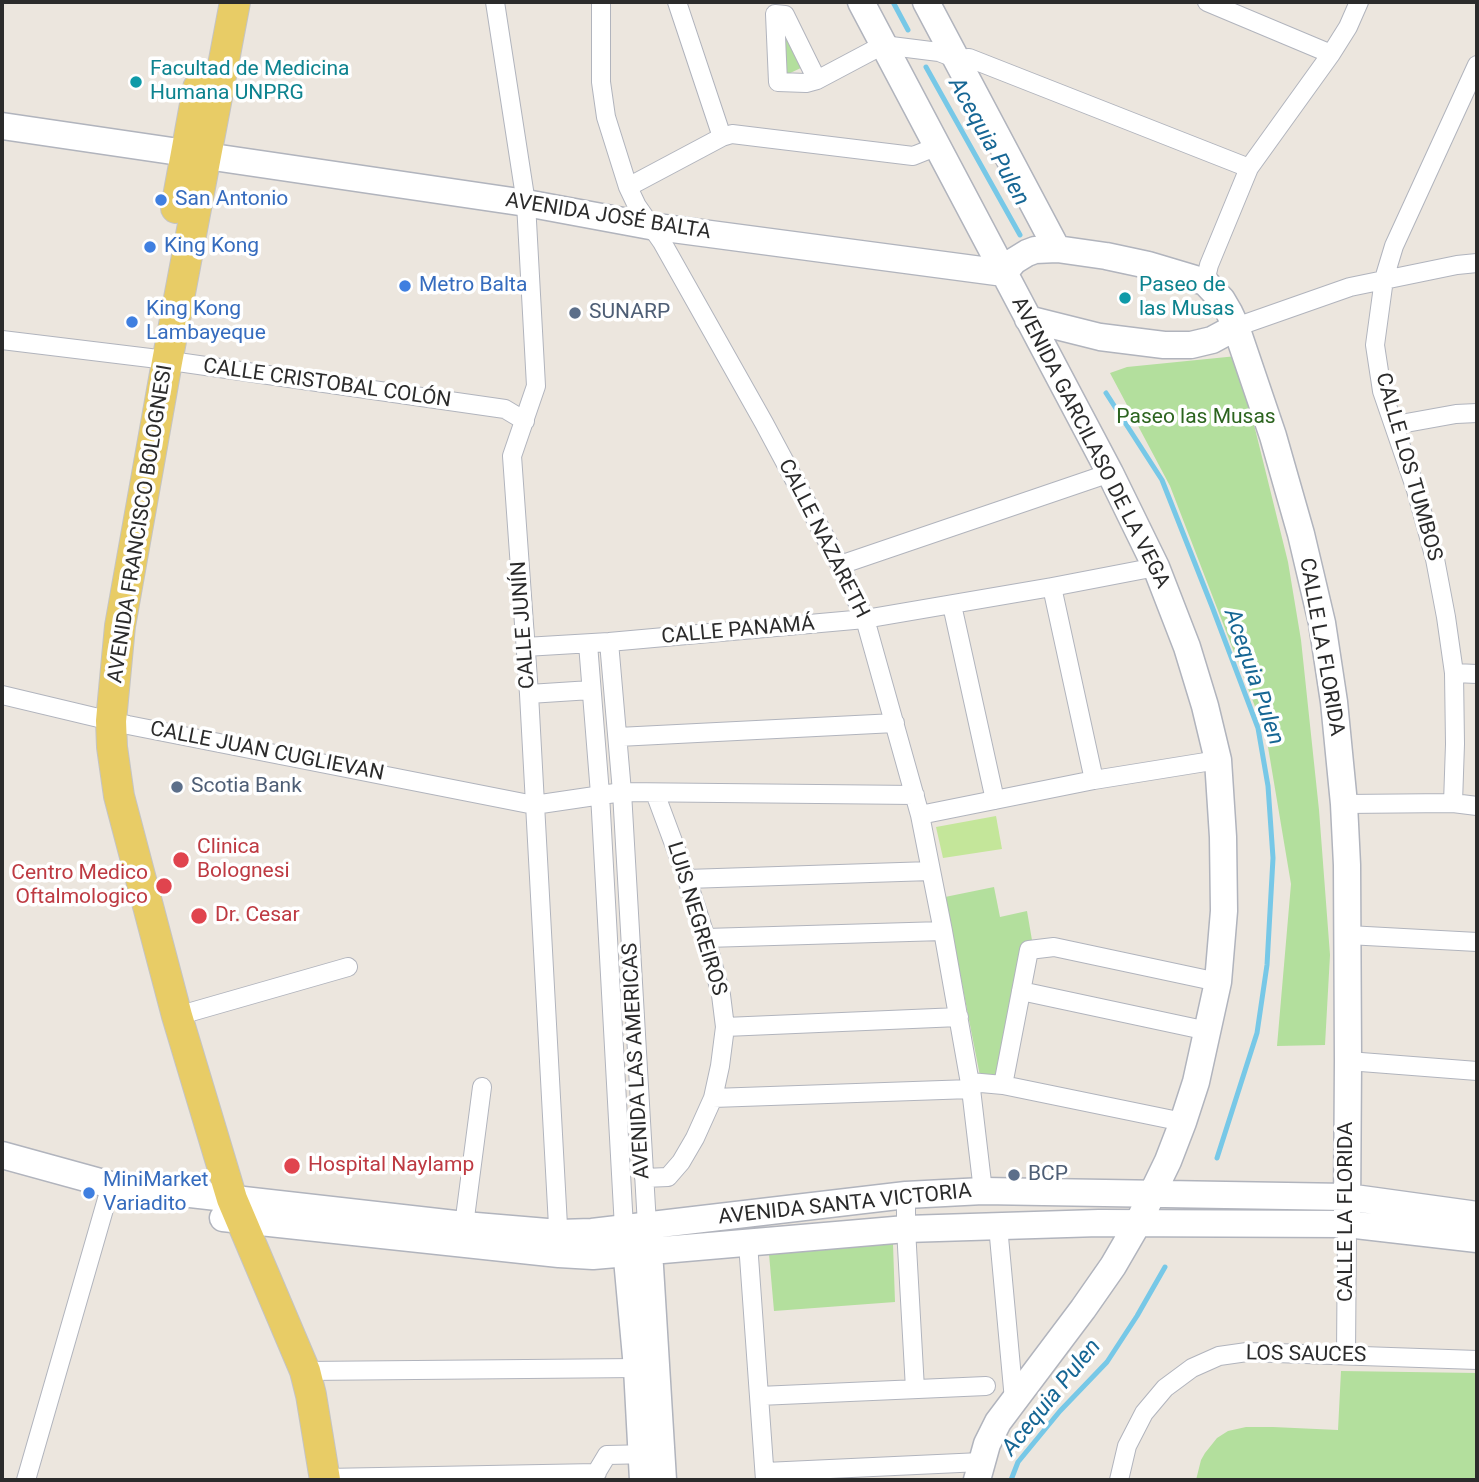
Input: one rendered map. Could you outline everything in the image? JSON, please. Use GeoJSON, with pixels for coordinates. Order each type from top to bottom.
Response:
{"type":"FeatureCollection","features":[{"type":"Feature","properties":{"kind":"main road","name":"AVENIDA FRANCISCO BOLOGNESI"},"geometry":{"type":"LineString","coordinates":[[216,2],[195,155],[159,360],[106,619],[104,719],[98,771],[103,800],[228,1209],[261,1309],[287,1373],[318,1480]]}},
{"type":"Feature","properties":{"kind":"main road","name":"AVENIDA FRANCISCO BOLOGNESI"},"geometry":{"type":"LineString","coordinates":[[195,155],[234,2]]}},
{"type":"Feature","properties":{"kind":"main road","name":"AVENIDA FRANCISCO BOLOGNESI"},"geometry":{"type":"LineString","coordinates":[[104,719],[119,796],[228,1209],[305,1371],[311,1395],[318,1480]]}},
{"type":"Feature","properties":{"kind":"street","name":"CALLE JUNÍN"},"geometry":{"type":"LineString","coordinates":[[495,2],[526,203],[536,386],[512,456],[529,694],[559,1244]]}},
{"type":"Feature","properties":{"kind":"street","name":"CALLE NAZARETH"},"geometry":{"type":"LineString","coordinates":[[601,2],[601,82],[606,117],[628,187],[764,423],[840,565],[865,619],[920,815],[971,1085],[983,1191]]}},
{"type":"Feature","properties":{"kind":"street"},"geometry":{"type":"LineString","coordinates":[[677,2],[722,137]]}},
{"type":"Feature","properties":{"kind":"street","name":"AVENIDA GARCILASO DE LA VEGA"},"geometry":{"type":"LineString","coordinates":[[861,2],[1110,473],[1156,567],[1187,647],[1218,760],[1224,911],[1218,982],[1196,1082],[1184,1122],[1138,1223],[1113,1266],[998,1422],[987,1444],[979,1471]]}},
{"type":"Feature","properties":{"kind":"street"},"geometry":{"type":"LineString","coordinates":[[926,2],[1057,249]]}},
{"type":"Feature","properties":{"kind":"street"},"geometry":{"type":"LineString","coordinates":[[1207,2],[1331,54]]}},
{"type":"Feature","properties":{"kind":"street"},"geometry":{"type":"LineString","coordinates":[[1004,273],[1014,261],[1027,253],[1057,249],[1137,262],[1205,282],[1209,265],[1249,167],[1331,54],[1348,27],[1359,2]]}},
{"type":"Feature","properties":{"kind":"street"},"geometry":{"type":"LineString","coordinates":[[817,80],[785,15],[775,14],[778,82],[806,83],[817,80],[883,45],[939,52],[957,59],[969,58],[1249,167]]}},
{"type":"Feature","properties":{"kind":"street","name":"CALLE LOS TUMBOS"},"geometry":{"type":"LineString","coordinates":[[1453,803],[1454,673],[1446,617],[1436,559],[1382,391],[1375,345],[1384,279],[1394,246],[1477,65]]}},
{"type":"Feature","properties":{"kind":"street","name":"AVENIDA JOSÉ BALTA"},"geometry":{"type":"LineString","coordinates":[[2,126],[526,203],[650,226],[1004,273]]}},
{"type":"Feature","properties":{"kind":"street"},"geometry":{"type":"LineString","coordinates":[[628,187],[732,134],[913,156],[938,146]]}},
{"type":"Feature","properties":{"kind":"street"},"geometry":{"type":"LineString","coordinates":[[1028,319],[1100,337],[1164,345],[1191,345],[1212,341],[1236,327],[1350,287],[1477,263]]}},
{"type":"Feature","properties":{"kind":"street","name":"CALLE LA FLORIDA"},"geometry":{"type":"LineString","coordinates":[[1205,282],[1223,300],[1236,327],[1273,436],[1322,623],[1334,702],[1344,804],[1348,935],[1346,1355]]}},
{"type":"Feature","properties":{"kind":"street","name":"CALLE CRISTOBAL COLÓN"},"geometry":{"type":"LineString","coordinates":[[2,340],[505,410],[525,421]]}},
{"type":"Feature","properties":{"kind":"street"},"geometry":{"type":"LineString","coordinates":[[1395,425],[1477,413]]}},
{"type":"Feature","properties":{"kind":"street"},"geometry":{"type":"LineString","coordinates":[[840,565],[1110,473]]}},
{"type":"Feature","properties":{"kind":"street","name":"CALLE PANAMÁ"},"geometry":{"type":"LineString","coordinates":[[525,647],[588,644],[865,619],[1156,567]]}},
{"type":"Feature","properties":{"kind":"street"},"geometry":{"type":"LineString","coordinates":[[1052,587],[1094,780]]}},
{"type":"Feature","properties":{"kind":"street"},"geometry":{"type":"LineString","coordinates":[[952,604],[995,800]]}},
{"type":"Feature","properties":{"kind":"street","name":"AVENIDA LAS AMERICAS"},"geometry":{"type":"LineString","coordinates":[[609,642],[622,792],[644,1178],[637,1240],[637,1368],[648,1463],[663,1480]]}},
{"type":"Feature","properties":{"kind":"street","name":"AVENIDA LAS AMERICAS"},"geometry":{"type":"LineString","coordinates":[[588,644],[637,1240],[648,1463]]}},
{"type":"Feature","properties":{"kind":"street"},"geometry":{"type":"LineString","coordinates":[[1454,673],[1477,674]]}},
{"type":"Feature","properties":{"kind":"street"},"geometry":{"type":"LineString","coordinates":[[529,694],[591,690]]}},
{"type":"Feature","properties":{"kind":"street","name":"CALLE JUAN CUGLIEVAN"},"geometry":{"type":"LineString","coordinates":[[2,695],[104,719],[534,805]]}},
{"type":"Feature","properties":{"kind":"street"},"geometry":{"type":"LineString","coordinates":[[618,737],[895,723]]}},
{"type":"Feature","properties":{"kind":"street"},"geometry":{"type":"LineString","coordinates":[[920,815],[1094,780],[1218,760]]}},
{"type":"Feature","properties":{"kind":"street"},"geometry":{"type":"LineString","coordinates":[[534,805],[622,792],[915,795]]}},
{"type":"Feature","properties":{"kind":"street","name":"LUIS NEGREIROS"},"geometry":{"type":"LineString","coordinates":[[644,1178],[668,1177],[681,1162],[695,1138],[713,1098],[725,1027],[721,995],[706,938],[655,793]]}},
{"type":"Feature","properties":{"kind":"street"},"geometry":{"type":"LineString","coordinates":[[1344,804],[1453,803],[1477,806]]}},
{"type":"Feature","properties":{"kind":"street"},"geometry":{"type":"LineString","coordinates":[[687,879],[931,871]]}},
{"type":"Feature","properties":{"kind":"street"},"geometry":{"type":"LineString","coordinates":[[706,938],[943,932]]}},
{"type":"Feature","properties":{"kind":"street"},"geometry":{"type":"LineString","coordinates":[[1348,935],[1477,942]]}},
{"type":"Feature","properties":{"kind":"street"},"geometry":{"type":"LineString","coordinates":[[1003,1085],[1029,950],[1054,947],[1218,982]]}},
{"type":"Feature","properties":{"kind":"street"},"geometry":{"type":"LineString","coordinates":[[177,1016],[348,967]]}},
{"type":"Feature","properties":{"kind":"street"},"geometry":{"type":"LineString","coordinates":[[1021,991],[1208,1031]]}},
{"type":"Feature","properties":{"kind":"street"},"geometry":{"type":"LineString","coordinates":[[725,1027],[959,1017]]}},
{"type":"Feature","properties":{"kind":"street"},"geometry":{"type":"LineString","coordinates":[[1348,1061],[1477,1071]]}},
{"type":"Feature","properties":{"kind":"street"},"geometry":{"type":"LineString","coordinates":[[713,1098],[1003,1085],[1184,1122]]}},
{"type":"Feature","properties":{"kind":"street"},"geometry":{"type":"LineString","coordinates":[[463,1234],[482,1087]]}},
{"type":"Feature","properties":{"kind":"street","name":"AVENIDA SANTA VICTORIA"},"geometry":{"type":"LineString","coordinates":[[2,1155],[111,1185],[228,1209],[559,1244],[592,1232],[637,1240],[748,1243],[906,1229],[1138,1223],[1347,1224],[1477,1239]]}},
{"type":"Feature","properties":{"kind":"street"},"geometry":{"type":"LineString","coordinates":[[26,1480],[111,1185]]}},
{"type":"Feature","properties":{"kind":"street","name":"AVENIDA SANTA VICTORIA"},"geometry":{"type":"LineString","coordinates":[[637,1240],[906,1195],[983,1191],[1347,1197],[1477,1215]]}},
{"type":"Feature","properties":{"kind":"street"},"geometry":{"type":"LineString","coordinates":[[906,1195],[915,1389]]}},
{"type":"Feature","properties":{"kind":"street"},"geometry":{"type":"LineString","coordinates":[[998,1226],[1014,1400]]}},
{"type":"Feature","properties":{"kind":"street"},"geometry":{"type":"LineString","coordinates":[[748,1243],[765,1476],[979,1471]]}},
{"type":"Feature","properties":{"kind":"street","name":"LOS SAUCES"},"geometry":{"type":"LineString","coordinates":[[1119,1480],[1127,1446],[1144,1413],[1165,1388],[1192,1368],[1219,1356],[1247,1352],[1477,1360]]}},
{"type":"Feature","properties":{"kind":"street"},"geometry":{"type":"LineString","coordinates":[[305,1371],[637,1368]]}},
{"type":"Feature","properties":{"kind":"street"},"geometry":{"type":"LineString","coordinates":[[760,1395],[986,1386]]}},
{"type":"Feature","properties":{"kind":"street"},"geometry":{"type":"LineString","coordinates":[[318,1480],[594,1477],[607,1455],[648,1463]]}},
{"type":"Feature","properties":{"kind":"green space"},"geometry":{"type":"Polygon","coordinates":[[[782,26],[805,66],[786,75],[782,26]]]}},
{"type":"Feature","properties":{"kind":"green space","name":"Paseo las Musas"},"geometry":{"type":"Polygon","coordinates":[[[1237,356],[1288,562],[1301,640],[1319,810],[1330,955],[1325,1045],[1277,1046],[1291,884],[1266,735],[1170,486],[1110,373],[1127,367],[1237,356]]]}},
{"type":"Feature","properties":{"kind":"green space"},"geometry":{"type":"Polygon","coordinates":[[[996,816],[1002,849],[943,858],[936,827],[996,816]]]}},
{"type":"Feature","properties":{"kind":"green space"},"geometry":{"type":"Polygon","coordinates":[[[994,887],[1000,917],[1027,911],[1033,946],[999,1070],[994,1078],[980,1076],[945,897],[994,887]]]}},
{"type":"Feature","properties":{"kind":"green space"},"geometry":{"type":"Polygon","coordinates":[[[893,1244],[895,1302],[774,1311],[769,1254],[893,1244]]]}},
{"type":"Feature","properties":{"kind":"green space"},"geometry":{"type":"Polygon","coordinates":[[[1341,1371],[1477,1373],[1477,1480],[1196,1480],[1205,1453],[1217,1438],[1228,1431],[1246,1427],[1338,1430],[1341,1371]]]}},
{"type":"Feature","properties":{"kind":"waterway","name":"Acequia Pulen"},"geometry":{"type":"LineString","coordinates":[[893,2],[908,30]]}},
{"type":"Feature","properties":{"kind":"waterway","name":"Acequia Pulen"},"geometry":{"type":"LineString","coordinates":[[926,67],[1020,235]]}},
{"type":"Feature","properties":{"kind":"waterway","name":"Acequia Pulen"},"geometry":{"type":"LineString","coordinates":[[1106,393],[1162,480],[1258,728],[1268,786],[1273,858],[1267,965],[1257,1033],[1217,1158]]}},
{"type":"Feature","properties":{"kind":"waterway","name":"Acequia Pulen"},"geometry":{"type":"LineString","coordinates":[[1011,1480],[1018,1462],[1060,1411],[1107,1362],[1165,1267]]}},
{"type":"Feature","properties":{"kind":"place","name":"Facultad de Medicina Humana UNPRG"},"geometry":{"type":"Point","coordinates":[136,82]}},
{"type":"Feature","properties":{"kind":"place","name":"San Antonio"},"geometry":{"type":"Point","coordinates":[161,200]}},
{"type":"Feature","properties":{"kind":"place","name":"King Kong"},"geometry":{"type":"Point","coordinates":[150,247]}},
{"type":"Feature","properties":{"kind":"place","name":"Metro Balta"},"geometry":{"type":"Point","coordinates":[405,286]}},
{"type":"Feature","properties":{"kind":"place","name":"Paseo de las Musas"},"geometry":{"type":"Point","coordinates":[1125,298]}},
{"type":"Feature","properties":{"kind":"place","name":"SUNARP"},"geometry":{"type":"Point","coordinates":[575,313]}},
{"type":"Feature","properties":{"kind":"place","name":"King Kong Lambayeque"},"geometry":{"type":"Point","coordinates":[132,322]}},
{"type":"Feature","properties":{"kind":"place","name":"Scotia Bank"},"geometry":{"type":"Point","coordinates":[177,787]}},
{"type":"Feature","properties":{"kind":"place","name":"Clinica Bolognesi"},"geometry":{"type":"Point","coordinates":[181,860]}},
{"type":"Feature","properties":{"kind":"place","name":"Centro Medico Oftalmologico"},"geometry":{"type":"Point","coordinates":[164,886]}},
{"type":"Feature","properties":{"kind":"place","name":"Dr. Cesar"},"geometry":{"type":"Point","coordinates":[199,916]}},
{"type":"Feature","properties":{"kind":"place","name":"Hospital Naylamp"},"geometry":{"type":"Point","coordinates":[292,1166]}},
{"type":"Feature","properties":{"kind":"place","name":"BCP"},"geometry":{"type":"Point","coordinates":[1014,1175]}},
{"type":"Feature","properties":{"kind":"place","name":"MiniMarket Variadito"},"geometry":{"type":"Point","coordinates":[89,1193]}}]}
